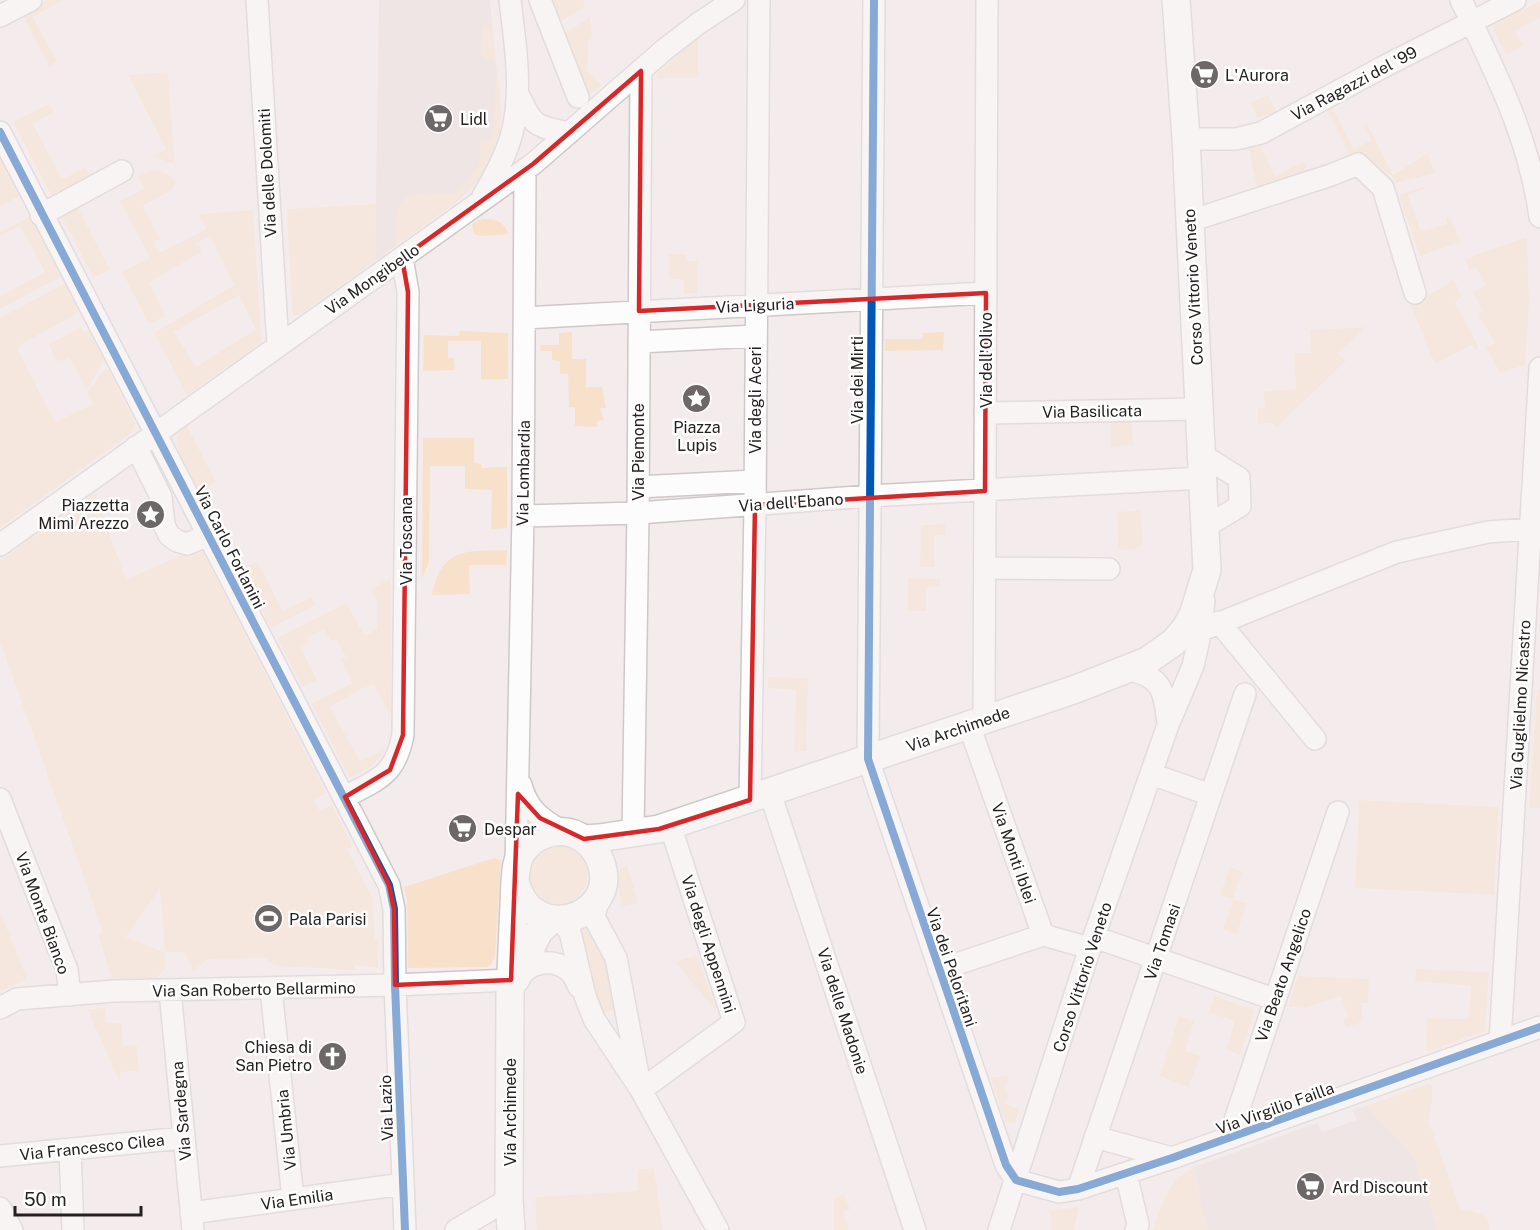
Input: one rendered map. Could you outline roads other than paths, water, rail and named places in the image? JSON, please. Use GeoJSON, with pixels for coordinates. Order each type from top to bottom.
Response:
{"type":"FeatureCollection","features":[{"type":"Feature","properties":{"kind":"main road","name":"Corso Vittorio Veneto"},"geometry":{"type":"LineString","coordinates":[[1176,1],[1186,139],[1207,570]]}},
{"type":"Feature","properties":{"kind":"main road","name":"Via Archimede"},"geometry":{"type":"LineString","coordinates":[[665,827],[1129,670],[1168,647],[1193,615],[1207,570]]}},
{"type":"Feature","properties":{"kind":"main road"},"geometry":{"type":"LineString","coordinates":[[555,920],[531,910],[518,892],[516,874],[520,855],[528,844],[550,832],[600,838],[665,827]]}},
{"type":"Feature","properties":{"kind":"main road"},"geometry":{"type":"LineString","coordinates":[[512,987],[543,925],[555,920],[570,919],[582,914],[592,906],[612,860],[665,827]]}},
{"type":"Feature","properties":{"kind":"main road"},"geometry":{"type":"LineString","coordinates":[[573,835],[593,847],[600,857],[601,883]]}},
{"type":"Feature","properties":{"kind":"main road","name":"Via Archimede"},"geometry":{"type":"LineString","coordinates":[[511,1230],[509,1199],[516,874]]}},
{"type":"Feature","properties":{"kind":"street"},"geometry":{"type":"LineString","coordinates":[[0,16],[31,0]]}},
{"type":"Feature","properties":{"kind":"street","name":"Via delle Dolomiti"},"geometry":{"type":"LineString","coordinates":[[256,0],[278,346]]}},
{"type":"Feature","properties":{"kind":"street"},"geometry":{"type":"LineString","coordinates":[[479,202],[507,150],[518,94],[510,0]]}},
{"type":"Feature","properties":{"kind":"street"},"geometry":{"type":"LineString","coordinates":[[540,0],[578,97]]}},
{"type":"Feature","properties":{"kind":"street","name":"Via Mongibello"},"geometry":{"type":"LineString","coordinates":[[0,544],[533,163],[699,23],[734,0]]}},
{"type":"Feature","properties":{"kind":"street","name":"Via degli Aceri"},"geometry":{"type":"LineString","coordinates":[[759,0],[755,505],[760,796]]}},
{"type":"Feature","properties":{"kind":"street","name":"Via dei Mirti"},"geometry":{"type":"LineString","coordinates":[[868,759],[873,0]]}},
{"type":"Feature","properties":{"kind":"street","name":"Via dell'Olivo"},"geometry":{"type":"LineString","coordinates":[[976,722],[986,568],[987,0]]}},
{"type":"Feature","properties":{"kind":"street"},"geometry":{"type":"LineString","coordinates":[[1461,0],[1512,109],[1524,142],[1540,217]]}},
{"type":"Feature","properties":{"kind":"street","name":"Via Ragazzi del '99"},"geometry":{"type":"LineString","coordinates":[[1186,139],[1236,139],[1261,132],[1515,0]]}},
{"type":"Feature","properties":{"kind":"street","name":"Via Piemonte"},"geometry":{"type":"LineString","coordinates":[[633,832],[641,71]]}},
{"type":"Feature","properties":{"kind":"street"},"geometry":{"type":"LineString","coordinates":[[518,94],[537,126],[569,134]]}},
{"type":"Feature","properties":{"kind":"street","name":"Via Lombardia"},"geometry":{"type":"LineString","coordinates":[[516,874],[523,516],[524,318],[533,163],[541,141],[537,126]]}},
{"type":"Feature","properties":{"kind":"street","name":"Via Carlo Forlanini"},"geometry":{"type":"LineString","coordinates":[[0,132],[389,885],[394,909],[395,986]]}},
{"type":"Feature","properties":{"kind":"street"},"geometry":{"type":"LineString","coordinates":[[512,132],[520,150],[533,163]]}},
{"type":"Feature","properties":{"kind":"street"},"geometry":{"type":"LineString","coordinates":[[1190,221],[1358,164],[1383,188],[1415,293]]}},
{"type":"Feature","properties":{"kind":"street"},"geometry":{"type":"LineString","coordinates":[[41,215],[122,171]]}},
{"type":"Feature","properties":{"kind":"street","name":"Via Toscana"},"geometry":{"type":"LineString","coordinates":[[345,797],[390,770],[399,754],[403,735],[408,292],[402,258]]}},
{"type":"Feature","properties":{"kind":"street","name":"Via Liguria"},"geometry":{"type":"LineString","coordinates":[[524,318],[986,293]]}},
{"type":"Feature","properties":{"kind":"street"},"geometry":{"type":"LineString","coordinates":[[639,342],[755,336]]}},
{"type":"Feature","properties":{"kind":"street","name":"Via Guglielmo Nicastro"},"geometry":{"type":"LineString","coordinates":[[1500,1042],[1531,663],[1530,529],[1540,368]]}},
{"type":"Feature","properties":{"kind":"street","name":"Via Basilicata"},"geometry":{"type":"LineString","coordinates":[[986,413],[1199,409]]}},
{"type":"Feature","properties":{"kind":"street"},"geometry":{"type":"LineString","coordinates":[[136,447],[161,498],[164,525],[169,535],[187,544],[208,535]]}},
{"type":"Feature","properties":{"kind":"street"},"geometry":{"type":"LineString","coordinates":[[1202,466],[1239,478],[1240,506],[1205,528]]}},
{"type":"Feature","properties":{"kind":"street","name":"Via dell'Ebano"},"geometry":{"type":"LineString","coordinates":[[523,516],[638,513],[986,490],[1202,466]]}},
{"type":"Feature","properties":{"kind":"street"},"geometry":{"type":"LineString","coordinates":[[638,487],[755,481]]}},
{"type":"Feature","properties":{"kind":"street"},"geometry":{"type":"LineString","coordinates":[[1168,725],[1159,661],[1168,647],[1210,626],[1396,552],[1488,532],[1530,529]]}},
{"type":"Feature","properties":{"kind":"street"},"geometry":{"type":"LineString","coordinates":[[986,568],[1109,569]]}},
{"type":"Feature","properties":{"kind":"street","name":"Corso Vittorio Veneto"},"geometry":{"type":"LineString","coordinates":[[999,1230],[1092,943],[1168,725],[1210,626],[1207,570]]}},
{"type":"Feature","properties":{"kind":"street"},"geometry":{"type":"LineString","coordinates":[[1210,626],[1315,739]]}},
{"type":"Feature","properties":{"kind":"street"},"geometry":{"type":"LineString","coordinates":[[1168,647],[1179,645],[1188,650],[1192,657],[1192,666]]}},
{"type":"Feature","properties":{"kind":"street"},"geometry":{"type":"LineString","coordinates":[[1129,670],[1138,671],[1155,681],[1164,692]]}},
{"type":"Feature","properties":{"kind":"street","name":"Via Tomasi"},"geometry":{"type":"LineString","coordinates":[[1078,1189],[1245,694]]}},
{"type":"Feature","properties":{"kind":"street","name":"Via Monti Iblei"},"geometry":{"type":"LineString","coordinates":[[976,722],[1043,935]]}},
{"type":"Feature","properties":{"kind":"street","name":"Via dei Peloritani"},"geometry":{"type":"LineString","coordinates":[[868,759],[1005,1165],[1016,1180]]}},
{"type":"Feature","properties":{"kind":"street"},"geometry":{"type":"LineString","coordinates":[[1151,774],[1211,795]]}},
{"type":"Feature","properties":{"kind":"street"},"geometry":{"type":"LineString","coordinates":[[519,776],[523,794],[530,807],[540,818],[573,835]]}},
{"type":"Feature","properties":{"kind":"street","name":"Via delle Madonie"},"geometry":{"type":"LineString","coordinates":[[760,796],[915,1230]]}},
{"type":"Feature","properties":{"kind":"street","name":"Via Monte Bianco"},"geometry":{"type":"LineString","coordinates":[[0,799],[67,970],[70,995]]}},
{"type":"Feature","properties":{"kind":"street","name":"Via Beato Angelico"},"geometry":{"type":"LineString","coordinates":[[1229,1138],[1338,812]]}},
{"type":"Feature","properties":{"kind":"street","name":"Via degli Appennini"},"geometry":{"type":"LineString","coordinates":[[641,1090],[734,1022],[665,827]]}},
{"type":"Feature","properties":{"kind":"street"},"geometry":{"type":"LineString","coordinates":[[601,883],[594,916],[616,958],[641,1090]]}},
{"type":"Feature","properties":{"kind":"street"},"geometry":{"type":"LineString","coordinates":[[555,920],[563,923],[570,932],[585,996],[594,1019],[641,1090],[718,1230]]}},
{"type":"Feature","properties":{"kind":"street"},"geometry":{"type":"LineString","coordinates":[[939,970],[1043,935],[1092,943],[1156,958],[1274,999]]}},
{"type":"Feature","properties":{"kind":"street"},"geometry":{"type":"LineString","coordinates":[[512,987],[527,968],[547,962],[565,968],[585,996]]}},
{"type":"Feature","properties":{"kind":"street","name":"Via San Roberto Bellarmino"},"geometry":{"type":"LineString","coordinates":[[0,1008],[17,999],[114,992],[395,986],[512,987]]}},
{"type":"Feature","properties":{"kind":"street","name":"Via Lazio"},"geometry":{"type":"LineString","coordinates":[[395,986],[405,1230]]}},
{"type":"Feature","properties":{"kind":"street","name":"Via Umbria"},"geometry":{"type":"LineString","coordinates":[[271,989],[293,1199]]}},
{"type":"Feature","properties":{"kind":"street","name":"Via Sardegna"},"geometry":{"type":"LineString","coordinates":[[170,991],[192,1222]]}},
{"type":"Feature","properties":{"kind":"street","name":"Via Virgilio Failla"},"geometry":{"type":"LineString","coordinates":[[1016,1180],[1059,1192],[1078,1189],[1540,1028]]}},
{"type":"Feature","properties":{"kind":"street"},"geometry":{"type":"LineString","coordinates":[[1095,1137],[1172,1158]]}},
{"type":"Feature","properties":{"kind":"street","name":"Via Francesco Cilea"},"geometry":{"type":"LineString","coordinates":[[0,1156],[183,1138]]}},
{"type":"Feature","properties":{"kind":"street"},"geometry":{"type":"LineString","coordinates":[[70,1149],[73,1230]]}},
{"type":"Feature","properties":{"kind":"street"},"geometry":{"type":"LineString","coordinates":[[1126,1174],[1138,1224],[1136,1230]]}},
{"type":"Feature","properties":{"kind":"street","name":"Via Emilia"},"geometry":{"type":"LineString","coordinates":[[192,1222],[293,1199],[403,1184]]}},
{"type":"Feature","properties":{"kind":"street"},"geometry":{"type":"LineString","coordinates":[[456,1230],[509,1199]]}},
{"type":"Feature","properties":{"kind":"street"},"geometry":{"type":"LineString","coordinates":[[0,1208],[12,1230]]}},
{"type":"Feature","properties":{"kind":"place","name":"L'Aurora"},"geometry":{"type":"Point","coordinates":[1204,75]}},
{"type":"Feature","properties":{"kind":"place","name":"Lidl"},"geometry":{"type":"Point","coordinates":[439,119]}},
{"type":"Feature","properties":{"kind":"place","name":"Piazza Lupis"},"geometry":{"type":"Point","coordinates":[697,399]}},
{"type":"Feature","properties":{"kind":"place","name":"Piazzetta Mimì Arezzo"},"geometry":{"type":"Point","coordinates":[150,514]}},
{"type":"Feature","properties":{"kind":"place","name":"Despar"},"geometry":{"type":"Point","coordinates":[463,829]}},
{"type":"Feature","properties":{"kind":"place","name":"Pala Parisi"},"geometry":{"type":"Point","coordinates":[268,919]}},
{"type":"Feature","properties":{"kind":"place","name":"Chiesa di San Pietro"},"geometry":{"type":"Point","coordinates":[333,1056]}},
{"type":"Feature","properties":{"kind":"place","name":"Ard Discount"},"geometry":{"type":"Point","coordinates":[1311,1187]}}]}
